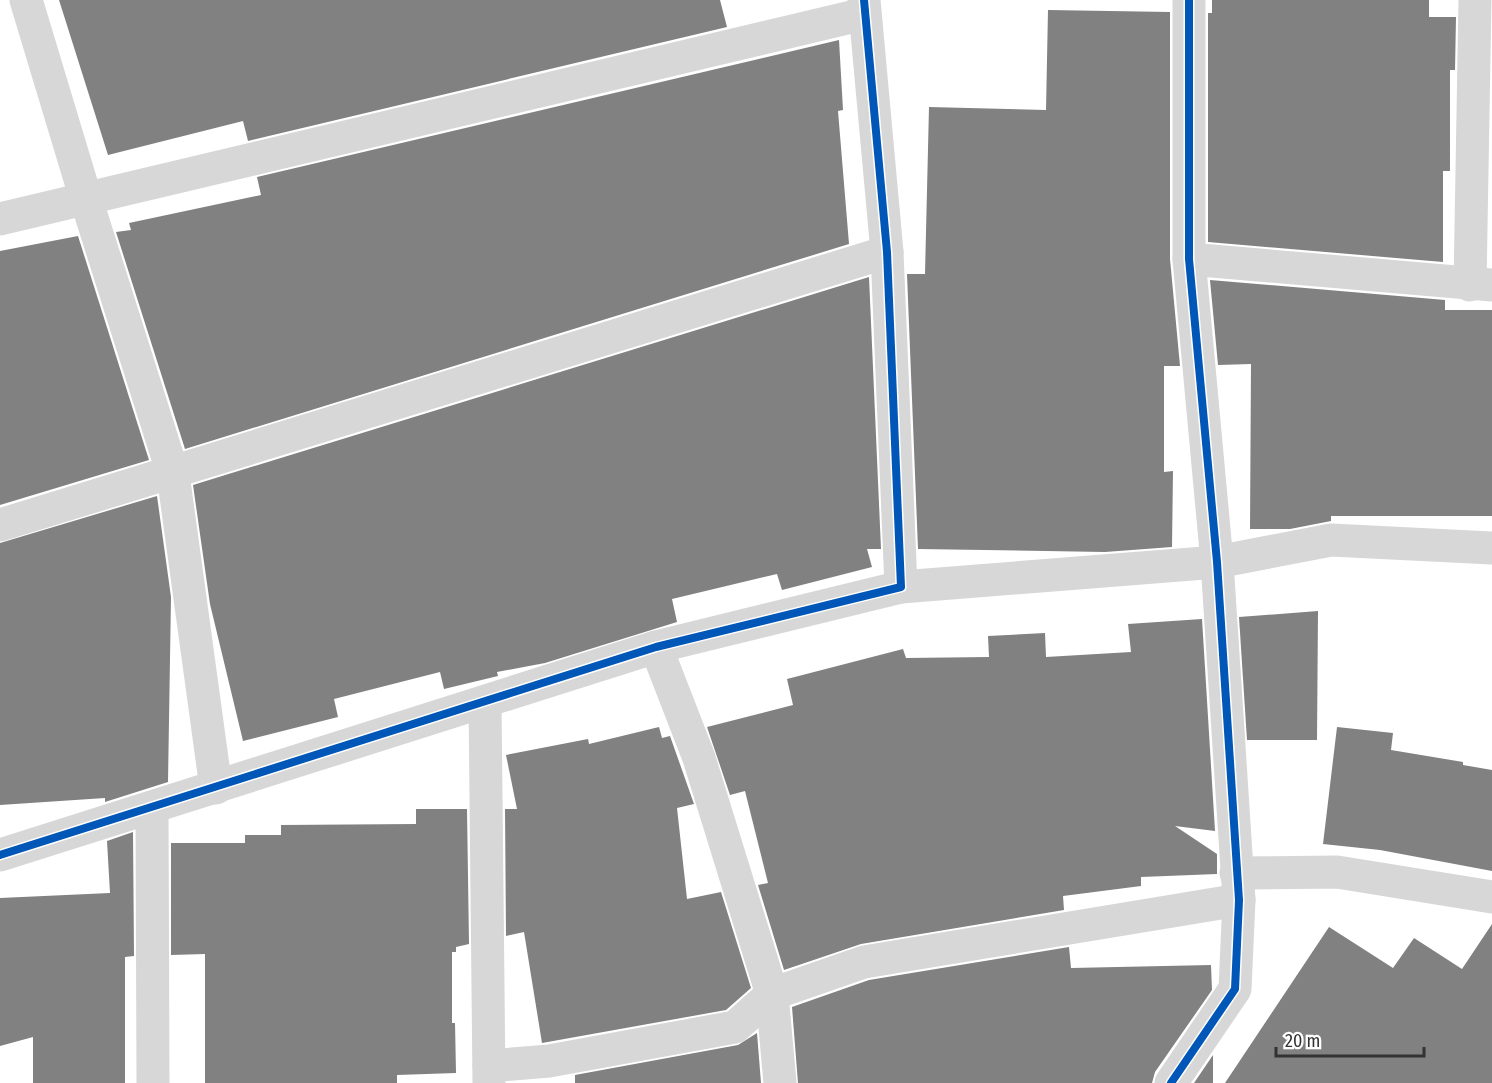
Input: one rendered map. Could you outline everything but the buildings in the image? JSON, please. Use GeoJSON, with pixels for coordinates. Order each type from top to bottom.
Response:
{"type":"FeatureCollection","features":[{"type":"Feature","properties":{"kind":"street"},"geometry":{"type":"LineString","coordinates":[[26,0],[173,474],[216,788]]}},
{"type":"Feature","properties":{"kind":"street"},"geometry":{"type":"LineString","coordinates":[[1171,1083],[1235,989],[1237,887],[1217,562],[1189,260],[1189,0]]}},
{"type":"Feature","properties":{"kind":"street"},"geometry":{"type":"LineString","coordinates":[[1189,260],[1481,285],[1481,175],[1475,0]]}},
{"type":"Feature","properties":{"kind":"street"},"geometry":{"type":"LineString","coordinates":[[0,219],[864,7],[887,252],[901,587]]}},
{"type":"Feature","properties":{"kind":"street"},"geometry":{"type":"LineString","coordinates":[[0,525],[173,474],[887,252]]}},
{"type":"Feature","properties":{"kind":"street"},"geometry":{"type":"LineString","coordinates":[[0,855],[656,647],[901,587],[1217,562],[1331,540],[1492,548]]}},
{"type":"Feature","properties":{"kind":"street"},"geometry":{"type":"LineString","coordinates":[[656,647],[699,758],[772,994],[780,1083]]}},
{"type":"Feature","properties":{"kind":"street"},"geometry":{"type":"LineString","coordinates":[[485,702],[489,1075],[549,1061],[735,1027],[772,994],[864,962],[1237,887],[1337,872],[1492,897]]}},
{"type":"Feature","properties":{"kind":"street"},"geometry":{"type":"LineString","coordinates":[[152,808],[153,1083]]}},
{"type":"Feature","properties":{"kind":"cycle path"},"geometry":{"type":"LineString","coordinates":[[0,855],[656,647],[901,587],[887,252],[864,0]]}},
{"type":"Feature","properties":{"kind":"cycle path"},"geometry":{"type":"LineString","coordinates":[[1171,1083],[1235,989],[1239,900],[1217,562],[1189,259],[1189,0]]}}]}
